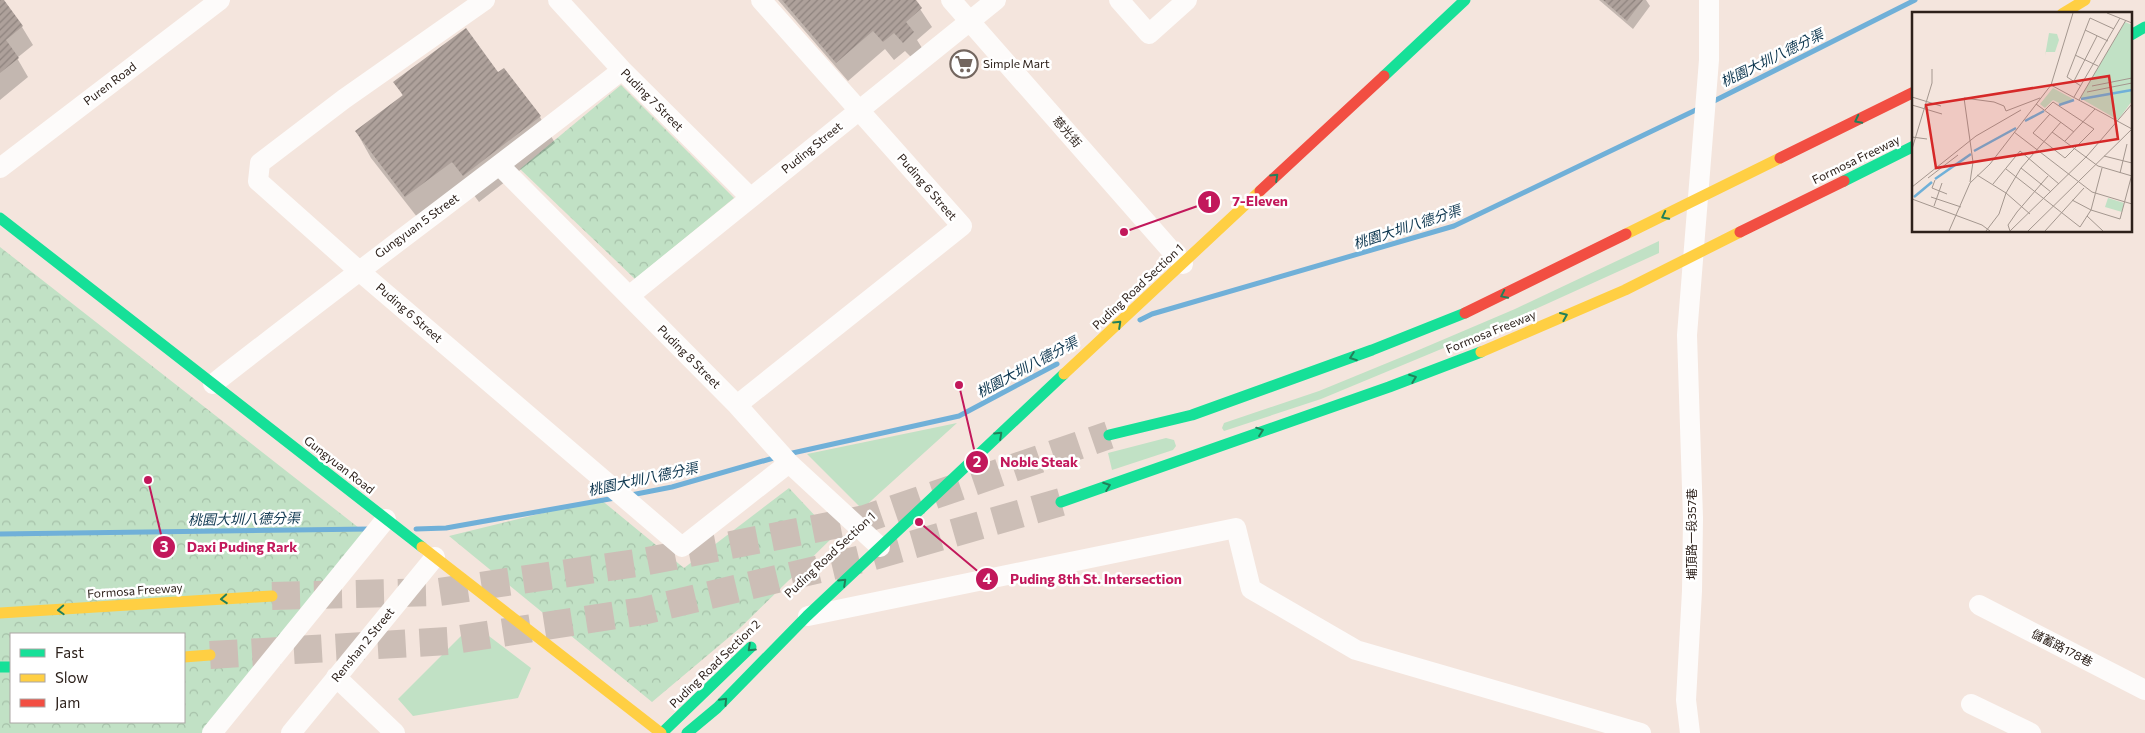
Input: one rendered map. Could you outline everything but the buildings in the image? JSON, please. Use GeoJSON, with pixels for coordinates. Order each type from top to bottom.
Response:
{"type":"FeatureCollection","features":[{"type":"Feature","properties":{"kind":"main road","name":"Puding Road Section 1"},"geometry":{"type":"LineString","coordinates":[[807,616],[872,539],[1174,254],[1465,0]]}},
{"type":"Feature","properties":{"kind":"main road"},"geometry":{"type":"LineString","coordinates":[[2065,12],[2085,0]]}},
{"type":"Feature","properties":{"kind":"main road"},"geometry":{"type":"LineString","coordinates":[[2132,34],[2145,26]]}},
{"type":"Feature","properties":{"kind":"main road"},"geometry":{"type":"LineString","coordinates":[[1109,435],[1194,419],[1476,309],[1912,93]]}},
{"type":"Feature","properties":{"kind":"main road","name":"Formosa Freeway"},"geometry":{"type":"LineString","coordinates":[[1061,502],[1206,445],[1389,387],[1488,350],[1625,290],[1912,147]]}},
{"type":"Feature","properties":{"kind":"main road","name":"Gungyuan Road"},"geometry":{"type":"LineString","coordinates":[[0,218],[662,733]]}},
{"type":"Feature","properties":{"kind":"main road","name":"Formosa Freeway"},"geometry":{"type":"LineString","coordinates":[[0,613],[272,596]]}},
{"type":"Feature","properties":{"kind":"main road"},"geometry":{"type":"LineString","coordinates":[[687,733],[717,708],[807,616]]}},
{"type":"Feature","properties":{"kind":"main road","name":"Puding Road Section 2"},"geometry":{"type":"LineString","coordinates":[[662,733],[759,640]]}},
{"type":"Feature","properties":{"kind":"main road"},"geometry":{"type":"LineString","coordinates":[[185,657],[210,656]]}},
{"type":"Feature","properties":{"kind":"street","name":"Puren Road"},"geometry":{"type":"LineString","coordinates":[[0,168],[220,0]]}},
{"type":"Feature","properties":{"kind":"street","name":"Puding 6 Street"},"geometry":{"type":"LineString","coordinates":[[484,0],[344,99],[260,163],[258,181],[358,270],[682,547],[789,463]]}},
{"type":"Feature","properties":{"kind":"street","name":"Puding 7 Street"},"geometry":{"type":"LineString","coordinates":[[558,0],[622,70],[750,197]]}},
{"type":"Feature","properties":{"kind":"street","name":"Puding 6 Street"},"geometry":{"type":"LineString","coordinates":[[737,405],[962,226],[761,0]]}},
{"type":"Feature","properties":{"kind":"street","name":"慈光街"},"geometry":{"type":"LineString","coordinates":[[951,0],[1174,254]]}},
{"type":"Feature","properties":{"kind":"street","name":"Puding Street"},"geometry":{"type":"LineString","coordinates":[[629,296],[750,197],[971,23],[996,0]]}},
{"type":"Feature","properties":{"kind":"street"},"geometry":{"type":"LineString","coordinates":[[1119,0],[1148,34],[1187,0]]}},
{"type":"Feature","properties":{"kind":"street","name":"埔頂路一段357巷"},"geometry":{"type":"LineString","coordinates":[[1690,733],[1686,700],[1692,591],[1693,518],[1687,335],[1709,60],[1709,0]]}},
{"type":"Feature","properties":{"kind":"street","name":"Gungyuan 5 Street"},"geometry":{"type":"LineString","coordinates":[[213,384],[358,270],[500,166],[622,70]]}},
{"type":"Feature","properties":{"kind":"street","name":"Puding 8 Street"},"geometry":{"type":"LineString","coordinates":[[500,166],[737,405],[789,463],[872,539]]}},
{"type":"Feature","properties":{"kind":"street"},"geometry":{"type":"LineString","coordinates":[[212,733],[386,519]]}},
{"type":"Feature","properties":{"kind":"street"},"geometry":{"type":"LineString","coordinates":[[807,616],[1236,528],[1251,589],[1356,650],[1641,733]]}},
{"type":"Feature","properties":{"kind":"street","name":"Renshan 2 Street"},"geometry":{"type":"LineString","coordinates":[[291,733],[435,557]]}},
{"type":"Feature","properties":{"kind":"street","name":"儲蓄路178巷"},"geometry":{"type":"LineString","coordinates":[[1979,605],[2145,690]]}},
{"type":"Feature","properties":{"kind":"street"},"geometry":{"type":"LineString","coordinates":[[336,677],[395,733]]}},
{"type":"Feature","properties":{"kind":"street"},"geometry":{"type":"LineString","coordinates":[[1971,704],[2031,733]]}},
{"type":"Feature","properties":{"kind":"green space"},"geometry":{"type":"Polygon","coordinates":[[[621,85],[734,198],[635,279],[520,169],[621,85]]]}},
{"type":"Feature","properties":{"kind":"green space"},"geometry":{"type":"Polygon","coordinates":[[[1659,241],[1659,253],[1516,318],[1321,399],[1224,431],[1222,428],[1224,423],[1319,391],[1515,309],[1659,241]]]}},
{"type":"Feature","properties":{"kind":"green space"},"geometry":{"type":"Polygon","coordinates":[[[0,247],[368,535],[203,733],[0,733],[0,247]]]}},
{"type":"Feature","properties":{"kind":"green space"},"geometry":{"type":"Polygon","coordinates":[[[957,423],[862,509],[807,454],[957,423]]]}},
{"type":"Feature","properties":{"kind":"green space"},"geometry":{"type":"Polygon","coordinates":[[[1166,438],[1174,440],[1176,446],[1173,450],[1112,470],[1108,453],[1166,438]]]}},
{"type":"Feature","properties":{"kind":"green space"},"geometry":{"type":"Polygon","coordinates":[[[789,488],[834,536],[740,628],[652,702],[449,536],[600,499],[684,568],[789,488]]]}},
{"type":"Feature","properties":{"kind":"green space"},"geometry":{"type":"Polygon","coordinates":[[[473,624],[531,668],[518,698],[413,716],[398,699],[473,624]]]}},
{"type":"Feature","properties":{"kind":"waterway","name":"桃園大圳八德分渠"},"geometry":{"type":"LineString","coordinates":[[1710,103],[1915,0]]}},
{"type":"Feature","properties":{"kind":"waterway","name":"桃園大圳八德分渠"},"geometry":{"type":"LineString","coordinates":[[1140,320],[1152,314],[1454,226],[1700,108]]}},
{"type":"Feature","properties":{"kind":"waterway","name":"桃園大圳八德分渠"},"geometry":{"type":"LineString","coordinates":[[788,454],[959,416],[1057,364]]}},
{"type":"Feature","properties":{"kind":"waterway","name":"桃園大圳八德分渠"},"geometry":{"type":"LineString","coordinates":[[631,495],[672,487],[777,457]]}},
{"type":"Feature","properties":{"kind":"waterway","name":"桃園大圳八德分渠"},"geometry":{"type":"LineString","coordinates":[[416,529],[446,528],[615,498]]}},
{"type":"Feature","properties":{"kind":"waterway","name":"桃園大圳八德分渠"},"geometry":{"type":"LineString","coordinates":[[0,534],[370,529]]}},
{"type":"Feature","properties":{"kind":"tunnel"},"geometry":{"type":"LineString","coordinates":[[272,596],[439,592],[643,562],[865,519],[1109,435]]}},
{"type":"Feature","properties":{"kind":"tunnel"},"geometry":{"type":"LineString","coordinates":[[210,655],[448,641],[643,611],[870,557],[1061,502]]}},
{"type":"Feature","properties":{"kind":"traffic: fast"},"geometry":{"type":"LineString","coordinates":[[1384,76],[1465,0]]}},
{"type":"Feature","properties":{"kind":"traffic: fast"},"geometry":{"type":"LineString","coordinates":[[2132,34],[2145,27]]}},
{"type":"Feature","properties":{"kind":"traffic: fast"},"geometry":{"type":"LineString","coordinates":[[1844,181],[1912,147]]}},
{"type":"Feature","properties":{"kind":"traffic: fast"},"geometry":{"type":"LineString","coordinates":[[0,218],[422,547]]}},
{"type":"Feature","properties":{"kind":"traffic: fast"},"geometry":{"type":"LineString","coordinates":[[1109,435],[1192,415],[1372,350],[1465,313]]}},
{"type":"Feature","properties":{"kind":"traffic: fast"},"geometry":{"type":"LineString","coordinates":[[1061,502],[1389,387],[1481,352]]}},
{"type":"Feature","properties":{"kind":"traffic: fast"},"geometry":{"type":"LineString","coordinates":[[687,733],[717,708],[807,616],[1064,374]]}},
{"type":"Feature","properties":{"kind":"traffic: fast"},"geometry":{"type":"LineString","coordinates":[[662,733],[751,647]]}},
{"type":"Feature","properties":{"kind":"traffic: fast"},"geometry":{"type":"LineString","coordinates":[[0,667],[10,667]]}},
{"type":"Feature","properties":{"kind":"traffic: slow"},"geometry":{"type":"LineString","coordinates":[[2065,12],[2085,0]]}},
{"type":"Feature","properties":{"kind":"traffic: slow"},"geometry":{"type":"LineString","coordinates":[[1626,234],[1780,158]]}},
{"type":"Feature","properties":{"kind":"traffic: slow"},"geometry":{"type":"LineString","coordinates":[[1064,374],[1260,191]]}},
{"type":"Feature","properties":{"kind":"traffic: slow"},"geometry":{"type":"LineString","coordinates":[[1481,352],[1625,290],[1740,232]]}},
{"type":"Feature","properties":{"kind":"traffic: slow"},"geometry":{"type":"LineString","coordinates":[[422,547],[661,733]]}},
{"type":"Feature","properties":{"kind":"traffic: slow"},"geometry":{"type":"LineString","coordinates":[[0,613],[272,596]]}},
{"type":"Feature","properties":{"kind":"traffic: slow"},"geometry":{"type":"LineString","coordinates":[[185,657],[210,655]]}},
{"type":"Feature","properties":{"kind":"traffic: jam"},"geometry":{"type":"LineString","coordinates":[[1260,191],[1384,76]]}},
{"type":"Feature","properties":{"kind":"traffic: jam"},"geometry":{"type":"LineString","coordinates":[[1780,158],[1912,93]]}},
{"type":"Feature","properties":{"kind":"traffic: jam"},"geometry":{"type":"LineString","coordinates":[[1740,232],[1844,181]]}},
{"type":"Feature","properties":{"kind":"traffic: jam"},"geometry":{"type":"LineString","coordinates":[[1465,313],[1626,234]]}},
{"type":"Feature","properties":{"kind":"place","name":"Simple Mart"},"geometry":{"type":"Point","coordinates":[964,64]}},
{"type":"Feature","properties":{"kind":"place","name":"7-Eleven"},"geometry":{"type":"Point","coordinates":[1124,232]}},
{"type":"Feature","properties":{"kind":"place","name":"Noble Steak"},"geometry":{"type":"Point","coordinates":[959,385]}},
{"type":"Feature","properties":{"kind":"place","name":"Daxi Puding Rark"},"geometry":{"type":"Point","coordinates":[148,480]}},
{"type":"Feature","properties":{"kind":"place","name":"Puding 8th St. Intersection"},"geometry":{"type":"Point","coordinates":[919,522]}}]}
